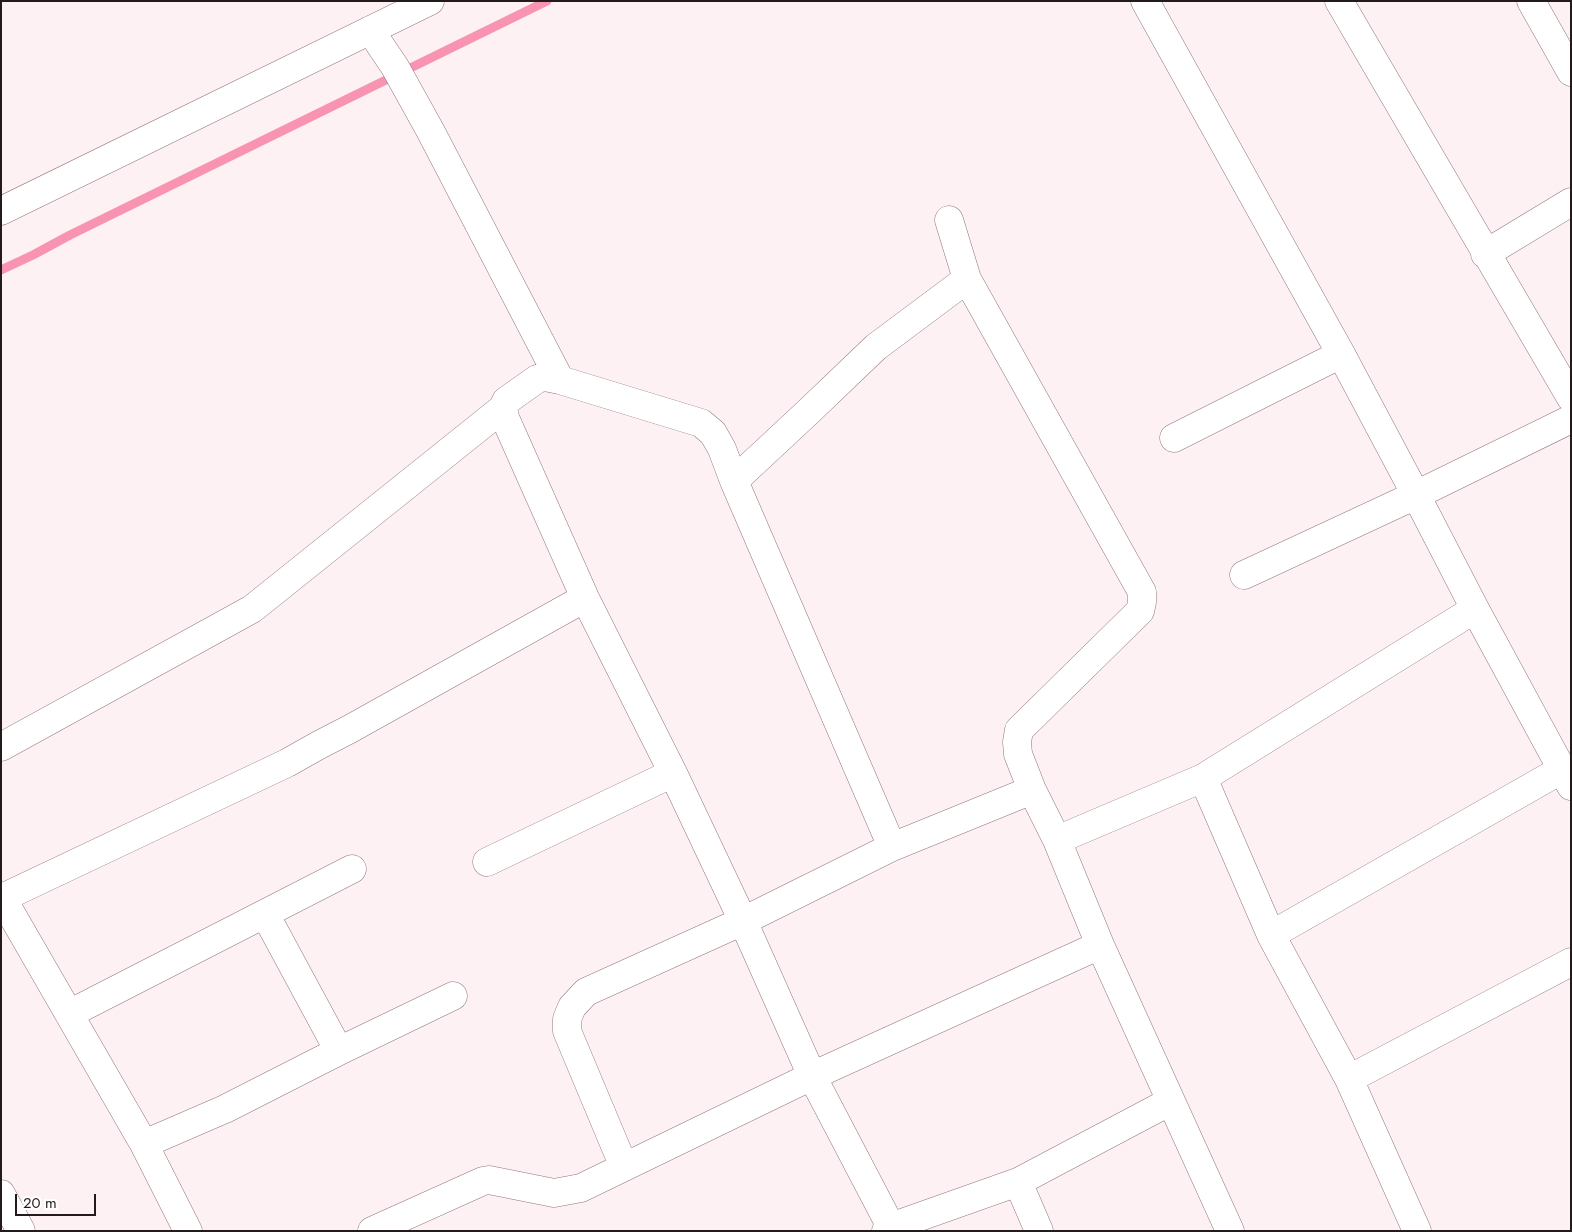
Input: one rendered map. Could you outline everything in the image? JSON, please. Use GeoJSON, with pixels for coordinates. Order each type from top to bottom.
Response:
{"type":"FeatureCollection","features":[{"type":"Feature","properties":{"kind":"street"},"geometry":{"type":"LineString","coordinates":[[1,211],[430,1]]}},
{"type":"Feature","properties":{"kind":"street"},"geometry":{"type":"LineString","coordinates":[[1145,1],[1340,354],[1566,778],[1271,935]]}},
{"type":"Feature","properties":{"kind":"street"},"geometry":{"type":"LineString","coordinates":[[1340,1],[1571,398]]}},
{"type":"Feature","properties":{"kind":"street"},"geometry":{"type":"LineString","coordinates":[[1531,1],[1571,72]]}},
{"type":"Feature","properties":{"kind":"street"},"geometry":{"type":"LineString","coordinates":[[370,30],[400,76],[431,132],[560,380]]}},
{"type":"Feature","properties":{"kind":"street"},"geometry":{"type":"LineString","coordinates":[[1486,254],[1571,202]]}},
{"type":"Feature","properties":{"kind":"street"},"geometry":{"type":"LineString","coordinates":[[949,220],[967,279],[1142,592],[1140,611],[1019,730],[1018,754],[1032,790],[1057,840],[1100,944],[1230,1231]]}},
{"type":"Feature","properties":{"kind":"street"},"geometry":{"type":"LineString","coordinates":[[734,481],[876,347],[967,279]]}},
{"type":"Feature","properties":{"kind":"street"},"geometry":{"type":"LineString","coordinates":[[1174,438],[1340,354]]}},
{"type":"Feature","properties":{"kind":"street"},"geometry":{"type":"LineString","coordinates":[[1,747],[252,609],[503,408],[506,401],[537,379],[546,377],[700,423],[713,433],[722,449],[734,481],[892,847]]}},
{"type":"Feature","properties":{"kind":"street"},"geometry":{"type":"LineString","coordinates":[[503,408],[505,418],[585,598],[673,773],[743,921],[812,1076],[888,1229],[1018,1182],[1171,1101]]}},
{"type":"Feature","properties":{"kind":"street"},"geometry":{"type":"LineString","coordinates":[[1244,575],[1416,495],[1571,419]]}},
{"type":"Feature","properties":{"kind":"street"},"geometry":{"type":"LineString","coordinates":[[188,1231],[144,1144],[2,897],[287,763],[585,598]]}},
{"type":"Feature","properties":{"kind":"street"},"geometry":{"type":"LineString","coordinates":[[1057,840],[1203,778],[1475,609]]}},
{"type":"Feature","properties":{"kind":"street"},"geometry":{"type":"LineString","coordinates":[[487,862],[673,773]]}},
{"type":"Feature","properties":{"kind":"street"},"geometry":{"type":"LineString","coordinates":[[1203,778],[1271,935],[1349,1079],[1418,1231]]}},
{"type":"Feature","properties":{"kind":"street"},"geometry":{"type":"LineString","coordinates":[[624,1167],[568,1031],[567,1019],[572,1007],[586,992],[743,921],[892,847],[1032,790]]}},
{"type":"Feature","properties":{"kind":"street"},"geometry":{"type":"LineString","coordinates":[[69,1014],[352,869]]}},
{"type":"Feature","properties":{"kind":"street"},"geometry":{"type":"LineString","coordinates":[[265,914],[339,1051]]}},
{"type":"Feature","properties":{"kind":"street"},"geometry":{"type":"LineString","coordinates":[[372,1231],[483,1181],[498,1182],[554,1193],[580,1188],[812,1076],[1100,944]]}},
{"type":"Feature","properties":{"kind":"street"},"geometry":{"type":"LineString","coordinates":[[1349,1079],[1571,962]]}},
{"type":"Feature","properties":{"kind":"street"},"geometry":{"type":"LineString","coordinates":[[144,1144],[225,1110],[339,1051],[453,996]]}},
{"type":"Feature","properties":{"kind":"street"},"geometry":{"type":"LineString","coordinates":[[1018,1182],[1039,1231]]}},
{"type":"Feature","properties":{"kind":"street"},"geometry":{"type":"LineString","coordinates":[[1,1194],[21,1231]]}},
{"type":"Feature","properties":{"kind":"waterway"},"geometry":{"type":"LineString","coordinates":[[1,270],[547,1]]}}]}
